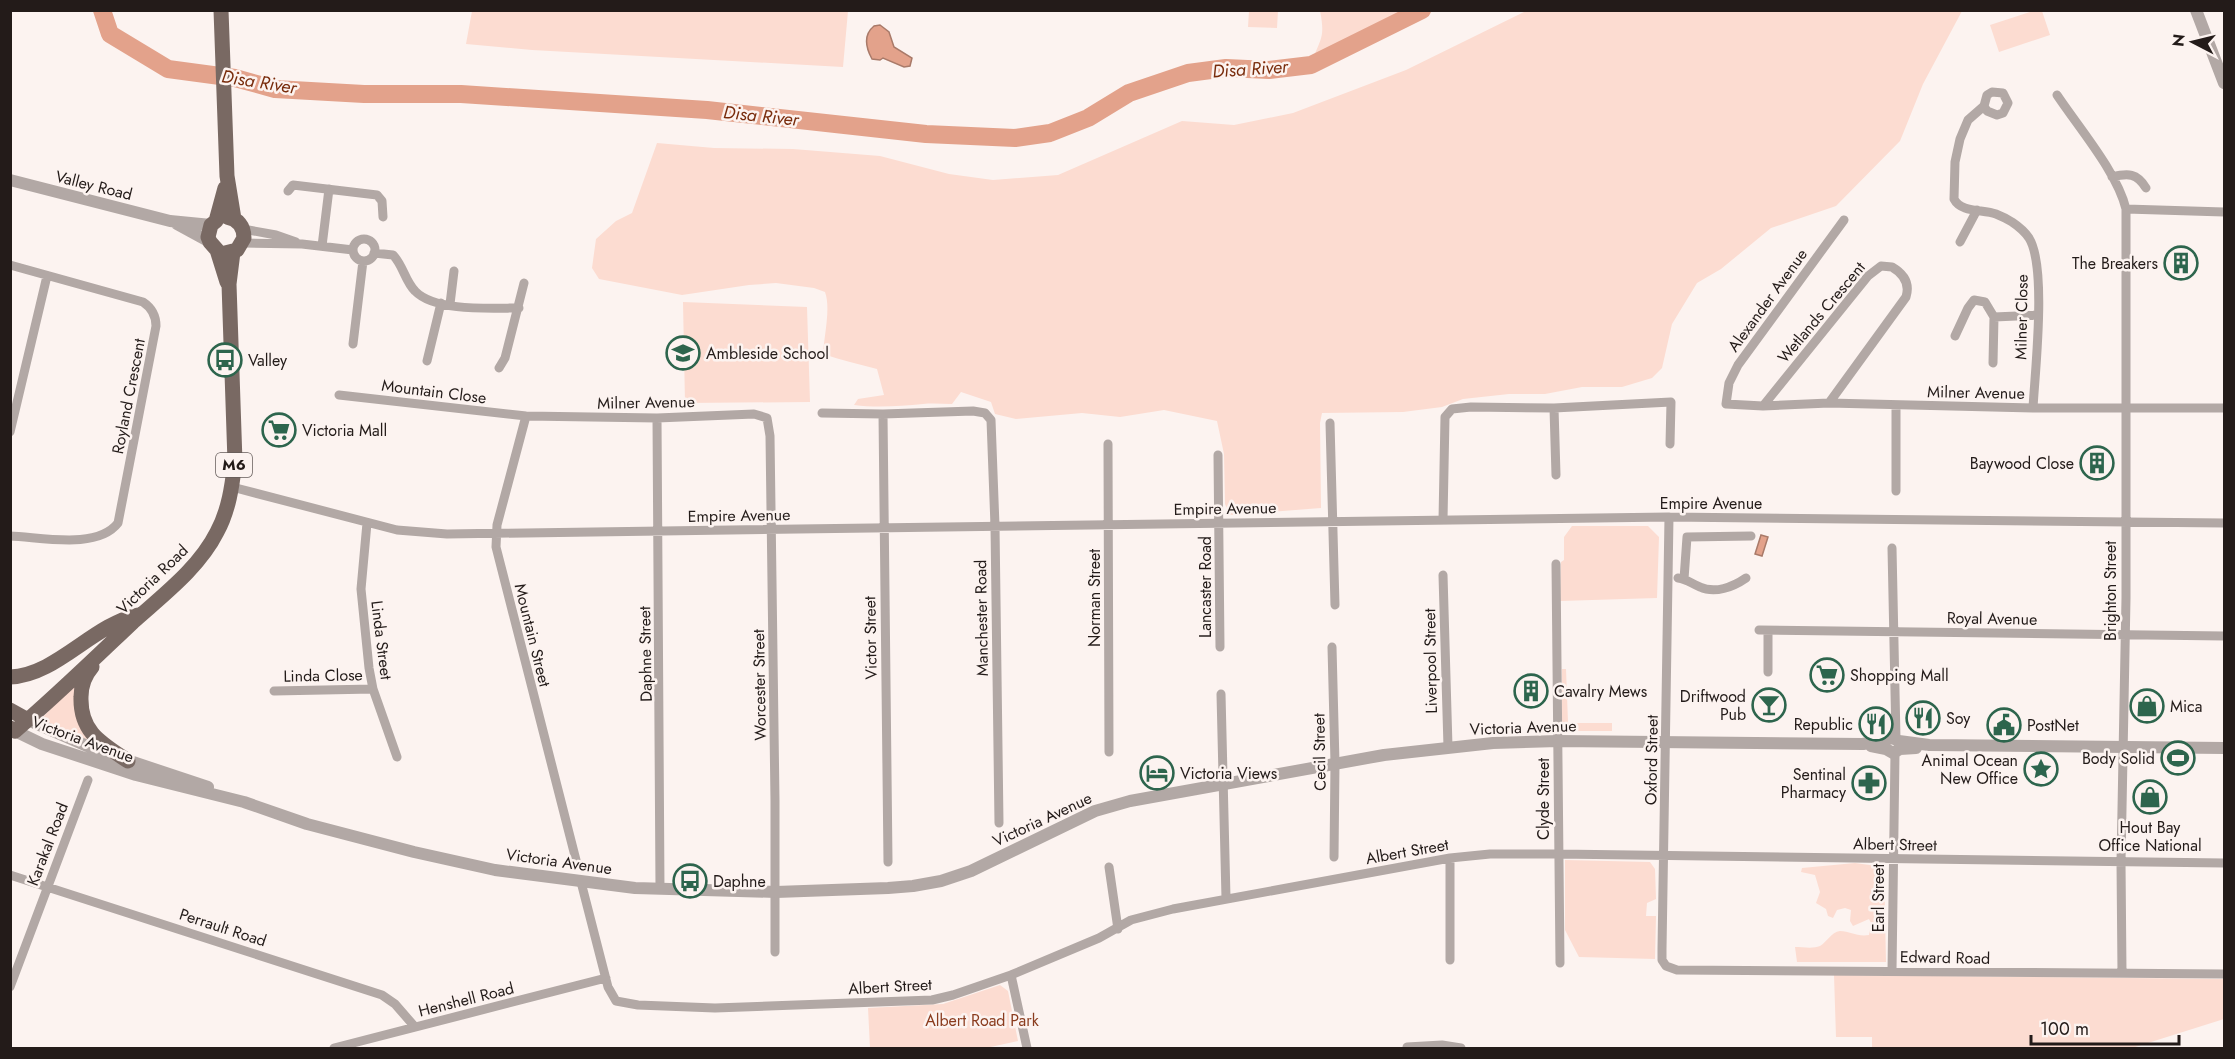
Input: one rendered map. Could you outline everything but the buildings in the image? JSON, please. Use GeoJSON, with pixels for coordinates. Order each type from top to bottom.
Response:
{"type":"FeatureCollection","features":[{"type":"Feature","properties":{"kind":"main road","name":"Victoria Road"},"geometry":{"type":"LineString","coordinates":[[12,731],[28,720],[199,560],[223,521],[232,487],[235,462],[229,284],[238,236],[227,176],[221,10]]}},
{"type":"Feature","properties":{"kind":"main road","name":"Victoria Road"},"geometry":{"type":"LineString","coordinates":[[227,176],[208,237],[229,284]]}},
{"type":"Feature","properties":{"kind":"main road"},"geometry":{"type":"LineString","coordinates":[[213,246],[227,253],[238,236],[227,217],[214,223]]}},
{"type":"Feature","properties":{"kind":"main road"},"geometry":{"type":"LineString","coordinates":[[10,677],[39,670],[124,618],[142,614]]}},
{"type":"Feature","properties":{"kind":"main road"},"geometry":{"type":"LineString","coordinates":[[106,648],[83,682],[81,698],[83,716],[85,724],[94,737],[128,760]]}},
{"type":"Feature","properties":{"kind":"main road"},"geometry":{"type":"LineString","coordinates":[[10,711],[28,720]]}},
{"type":"Feature","properties":{"kind":"street"},"geometry":{"type":"LineString","coordinates":[[2196,10],[2224,82]]}},
{"type":"Feature","properties":{"kind":"street"},"geometry":{"type":"LineString","coordinates":[[2057,95],[2112,177],[2123,196],[2126,209],[2224,212]]}},
{"type":"Feature","properties":{"kind":"street","name":"Milner Close"},"geometry":{"type":"LineString","coordinates":[[1984,106],[1972,115],[1964,128],[1955,162],[1953,193],[1956,203],[1968,209],[1995,213],[2012,222],[2029,238],[2037,261],[2038,315],[2033,408]]}},
{"type":"Feature","properties":{"kind":"street"},"geometry":{"type":"LineString","coordinates":[[2112,177],[2132,175],[2141,180],[2146,188]]}},
{"type":"Feature","properties":{"kind":"street","name":"Valley Road"},"geometry":{"type":"LineString","coordinates":[[10,180],[170,220],[214,223]]}},
{"type":"Feature","properties":{"kind":"street"},"geometry":{"type":"LineString","coordinates":[[288,191],[292,185],[377,195],[382,201],[383,217]]}},
{"type":"Feature","properties":{"kind":"street"},"geometry":{"type":"LineString","coordinates":[[322,246],[329,189]]}},
{"type":"Feature","properties":{"kind":"street","name":"Brighton Street"},"geometry":{"type":"LineString","coordinates":[[2122,973],[2126,209]]}},
{"type":"Feature","properties":{"kind":"street"},"geometry":{"type":"LineString","coordinates":[[1960,242],[1977,210]]}},
{"type":"Feature","properties":{"kind":"street","name":"Valley Road"},"geometry":{"type":"LineString","coordinates":[[170,220],[213,246]]}},
{"type":"Feature","properties":{"kind":"street","name":"Alexander Avenue"},"geometry":{"type":"LineString","coordinates":[[1726,404],[1729,383],[1738,365],[1844,220]]}},
{"type":"Feature","properties":{"kind":"street"},"geometry":{"type":"LineString","coordinates":[[238,236],[276,235],[302,244],[353,250]]}},
{"type":"Feature","properties":{"kind":"street"},"geometry":{"type":"LineString","coordinates":[[365,239],[373,245],[374,253],[369,260],[363,261],[355,257],[353,250],[358,241],[365,239]]}},
{"type":"Feature","properties":{"kind":"street"},"geometry":{"type":"LineString","coordinates":[[374,253],[393,255],[413,290],[421,296],[466,308],[519,308]]}},
{"type":"Feature","properties":{"kind":"street"},"geometry":{"type":"LineString","coordinates":[[353,344],[363,261]]}},
{"type":"Feature","properties":{"kind":"street","name":"Royland Crescent"},"geometry":{"type":"LineString","coordinates":[[10,266],[143,302],[152,310],[156,326],[118,523],[112,531],[94,538],[10,536]]}},
{"type":"Feature","properties":{"kind":"street","name":"Wetlands Crescent"},"geometry":{"type":"LineString","coordinates":[[1763,406],[1868,276],[1881,267],[1892,267],[1905,279],[1908,289],[1906,297],[1829,403]]}},
{"type":"Feature","properties":{"kind":"street"},"geometry":{"type":"LineString","coordinates":[[427,361],[454,272]]}},
{"type":"Feature","properties":{"kind":"street"},"geometry":{"type":"LineString","coordinates":[[10,432],[47,276]]}},
{"type":"Feature","properties":{"kind":"street"},"geometry":{"type":"LineString","coordinates":[[499,368],[505,358],[524,283]]}},
{"type":"Feature","properties":{"kind":"street"},"geometry":{"type":"LineString","coordinates":[[1955,336],[1974,300],[1985,302],[1994,317],[2038,315]]}},
{"type":"Feature","properties":{"kind":"street","name":"Milner Avenue"},"geometry":{"type":"LineString","coordinates":[[1993,363],[1994,317]]}},
{"type":"Feature","properties":{"kind":"street","name":"Mountain Close"},"geometry":{"type":"LineString","coordinates":[[339,395],[526,416]]}},
{"type":"Feature","properties":{"kind":"street"},"geometry":{"type":"LineString","coordinates":[[1443,520],[1445,417],[1450,411],[1458,408],[1554,408],[1671,402],[1670,444]]}},
{"type":"Feature","properties":{"kind":"street","name":"Milner Avenue"},"geometry":{"type":"LineString","coordinates":[[1726,404],[1763,406],[1829,403],[2033,408],[2224,408]]}},
{"type":"Feature","properties":{"kind":"street"},"geometry":{"type":"LineString","coordinates":[[1896,405],[1896,491]]}},
{"type":"Feature","properties":{"kind":"street"},"geometry":{"type":"LineString","coordinates":[[1554,408],[1556,475]]}},
{"type":"Feature","properties":{"kind":"street","name":"Manchester Road"},"geometry":{"type":"LineString","coordinates":[[883,414],[973,411],[987,414],[991,420],[995,526],[999,823]]}},
{"type":"Feature","properties":{"kind":"street"},"geometry":{"type":"LineString","coordinates":[[822,413],[883,414]]}},
{"type":"Feature","properties":{"kind":"street","name":"Milner Avenue"},"geometry":{"type":"LineString","coordinates":[[526,416],[657,418],[754,414],[766,418]]}},
{"type":"Feature","properties":{"kind":"street","name":"Victor Street"},"geometry":{"type":"LineString","coordinates":[[883,414],[888,862]]}},
{"type":"Feature","properties":{"kind":"street","name":"Mountain Street"},"geometry":{"type":"LineString","coordinates":[[526,416],[495,533],[498,558],[576,860]]}},
{"type":"Feature","properties":{"kind":"street","name":"Daphne Street"},"geometry":{"type":"LineString","coordinates":[[657,418],[660,890]]}},
{"type":"Feature","properties":{"kind":"street","name":"Worcester Street"},"geometry":{"type":"LineString","coordinates":[[766,418],[770,429],[775,952]]}},
{"type":"Feature","properties":{"kind":"street"},"geometry":{"type":"LineString","coordinates":[[1330,423],[1335,605]]}},
{"type":"Feature","properties":{"kind":"street","name":"Norman Street"},"geometry":{"type":"LineString","coordinates":[[1108,444],[1109,752]]}},
{"type":"Feature","properties":{"kind":"street","name":"Lancaster Road"},"geometry":{"type":"LineString","coordinates":[[1218,455],[1220,647]]}},
{"type":"Feature","properties":{"kind":"street","name":"Empire Avenue"},"geometry":{"type":"LineString","coordinates":[[232,487],[367,523],[422,533],[1669,517],[2224,522]]}},
{"type":"Feature","properties":{"kind":"street","name":"Oxford Street"},"geometry":{"type":"LineString","coordinates":[[1666,966],[1662,957],[1669,517]]}},
{"type":"Feature","properties":{"kind":"street","name":"Linda Street"},"geometry":{"type":"LineString","coordinates":[[367,523],[361,589],[373,689],[397,757]]}},
{"type":"Feature","properties":{"kind":"street"},"geometry":{"type":"LineString","coordinates":[[1684,579],[1687,537],[1751,536]]}},
{"type":"Feature","properties":{"kind":"street","name":"Earl Street"},"geometry":{"type":"LineString","coordinates":[[1892,970],[1895,632],[1893,548]]}},
{"type":"Feature","properties":{"kind":"street","name":"Clyde Street"},"geometry":{"type":"LineString","coordinates":[[1556,564],[1560,963]]}},
{"type":"Feature","properties":{"kind":"street","name":"Liverpool Street"},"geometry":{"type":"LineString","coordinates":[[1443,575],[1448,747]]}},
{"type":"Feature","properties":{"kind":"street"},"geometry":{"type":"LineString","coordinates":[[1669,578],[1684,579],[1705,589],[1729,588],[1746,578]]}},
{"type":"Feature","properties":{"kind":"street","name":"Royal Avenue"},"geometry":{"type":"LineString","coordinates":[[1768,672],[1764,631],[2224,636]]}},
{"type":"Feature","properties":{"kind":"street","name":"Cecil Street"},"geometry":{"type":"LineString","coordinates":[[1332,647],[1335,763],[1334,856]]}},
{"type":"Feature","properties":{"kind":"street","name":"Linda Close"},"geometry":{"type":"LineString","coordinates":[[274,691],[373,689]]}},
{"type":"Feature","properties":{"kind":"street"},"geometry":{"type":"LineString","coordinates":[[1221,694],[1226,898]]}},
{"type":"Feature","properties":{"kind":"street","name":"Victoria Avenue"},"geometry":{"type":"LineString","coordinates":[[28,720],[128,760],[225,792],[244,802]]}},
{"type":"Feature","properties":{"kind":"street","name":"Victoria Avenue"},"geometry":{"type":"LineString","coordinates":[[12,731],[42,744],[113,768],[244,802],[308,824],[414,852],[495,870],[660,890],[776,892],[888,888],[941,880],[970,871],[1095,811],[1130,801],[1335,763],[1448,747],[1558,741],[2224,748]]}},
{"type":"Feature","properties":{"kind":"street","name":"Karakal Road"},"geometry":{"type":"LineString","coordinates":[[10,987],[88,780]]}},
{"type":"Feature","properties":{"kind":"street","name":"Albert Street"},"geometry":{"type":"LineString","coordinates":[[606,978],[610,992],[616,1001],[638,1005],[715,1008],[921,1001],[944,998],[1011,975],[1144,916],[1226,898],[1450,858],[1490,854],[2224,863]]}},
{"type":"Feature","properties":{"kind":"street"},"geometry":{"type":"LineString","coordinates":[[1450,858],[1450,960]]}},
{"type":"Feature","properties":{"kind":"street"},"geometry":{"type":"LineString","coordinates":[[1110,867],[1118,929]]}},
{"type":"Feature","properties":{"kind":"street","name":"Perrault Road"},"geometry":{"type":"LineString","coordinates":[[10,875],[382,995],[395,1004],[415,1027]]}},
{"type":"Feature","properties":{"kind":"street"},"geometry":{"type":"LineString","coordinates":[[581,882],[606,978]]}},
{"type":"Feature","properties":{"kind":"street","name":"Edward Road"},"geometry":{"type":"LineString","coordinates":[[1666,966],[1677,970],[2224,974]]}},
{"type":"Feature","properties":{"kind":"street"},"geometry":{"type":"LineString","coordinates":[[1011,975],[1027,1048]]}},
{"type":"Feature","properties":{"kind":"street","name":"Henshell Road"},"geometry":{"type":"LineString","coordinates":[[334,1048],[606,978]]}},
{"type":"Feature","properties":{"kind":"street"},"geometry":{"type":"LineString","coordinates":[[1407,1047],[1442,1045],[1461,1048]]}},
{"type":"Feature","properties":{"kind":"green space"},"geometry":{"type":"Polygon","coordinates":[[[472,10],[848,11],[843,67],[532,50],[466,44],[472,10]]]}},
{"type":"Feature","properties":{"kind":"green space"},"geometry":{"type":"Polygon","coordinates":[[[1320,10],[1422,11],[1311,65],[1322,34],[1320,10]]]}},
{"type":"Feature","properties":{"kind":"green space"},"geometry":{"type":"Polygon","coordinates":[[[1528,10],[1962,11],[1923,84],[1900,141],[1836,206],[1771,228],[1721,269],[1697,283],[1672,324],[1662,368],[1652,378],[1622,387],[1582,387],[1545,394],[1509,394],[1463,399],[1442,407],[1403,412],[1322,413],[1320,423],[1321,508],[1230,515],[1225,504],[1224,454],[1217,421],[1164,410],[1120,417],[1082,413],[1016,419],[995,414],[991,402],[961,392],[952,404],[880,407],[854,405],[858,399],[884,395],[877,369],[823,354],[827,299],[825,292],[814,288],[776,283],[682,295],[599,279],[592,268],[596,239],[616,221],[632,213],[657,143],[714,148],[793,149],[880,156],[949,174],[993,180],[1058,175],[1182,121],[1234,125],[1293,113],[1406,70],[1528,10]]]}},
{"type":"Feature","properties":{"kind":"green space"},"geometry":{"type":"Polygon","coordinates":[[[1249,11],[1278,11],[1277,28],[1248,27],[1249,11]]]}},
{"type":"Feature","properties":{"kind":"green space"},"geometry":{"type":"Polygon","coordinates":[[[2033,11],[2042,11],[2050,35],[1999,52],[1990,25],[2033,11]]]}},
{"type":"Feature","properties":{"kind":"green space"},"geometry":{"type":"Polygon","coordinates":[[[683,302],[807,307],[810,402],[685,403],[683,302]]]}},
{"type":"Feature","properties":{"kind":"green space"},"geometry":{"type":"Polygon","coordinates":[[[1572,526],[1648,526],[1659,537],[1657,598],[1560,601],[1564,537],[1572,526]]]}},
{"type":"Feature","properties":{"kind":"green space"},"geometry":{"type":"Polygon","coordinates":[[[1562,669],[1566,669],[1568,722],[1612,723],[1612,731],[1572,731],[1565,728],[1562,721],[1562,669]]]}},
{"type":"Feature","properties":{"kind":"green space"},"geometry":{"type":"Polygon","coordinates":[[[79,680],[76,713],[91,743],[40,720],[79,680]]]}},
{"type":"Feature","properties":{"kind":"green space"},"geometry":{"type":"Polygon","coordinates":[[[1565,860],[1650,862],[1655,869],[1656,899],[1647,903],[1646,916],[1656,916],[1655,959],[1579,957],[1565,930],[1565,860]]]}},
{"type":"Feature","properties":{"kind":"green space"},"geometry":{"type":"Polygon","coordinates":[[[1855,863],[1884,867],[1886,962],[1797,962],[1795,947],[1820,946],[1834,933],[1840,931],[1869,935],[1871,923],[1869,919],[1853,926],[1850,921],[1851,910],[1845,908],[1837,910],[1833,918],[1828,916],[1826,909],[1816,903],[1820,892],[1815,875],[1801,872],[1802,868],[1855,863]]]}},
{"type":"Feature","properties":{"kind":"green space"},"geometry":{"type":"Polygon","coordinates":[[[1834,975],[2224,979],[2224,1019],[2132,1048],[1872,1048],[1872,1037],[1836,1037],[1834,975]]]}},
{"type":"Feature","properties":{"kind":"green space","name":"Albert Road Park"},"geometry":{"type":"Polygon","coordinates":[[[1000,985],[1008,991],[1018,1041],[986,1048],[870,1048],[868,1008],[943,1004],[1000,985]]]}},
{"type":"Feature","properties":{"kind":"shaded area"},"geometry":{"type":"Polygon","coordinates":[[[880,25],[889,32],[894,47],[912,58],[910,66],[904,67],[883,58],[872,59],[867,46],[867,37],[874,26],[880,25]]]}},
{"type":"Feature","properties":{"kind":"shaded area"},"geometry":{"type":"Polygon","coordinates":[[[1761,535],[1768,537],[1762,556],[1755,554],[1761,535]]]}},
{"type":"Feature","properties":{"kind":"waterway","name":"Disa River"},"geometry":{"type":"LineString","coordinates":[[102,10],[110,34],[168,69],[235,78],[275,89],[364,94],[461,94],[707,110],[926,134],[1015,138],[1050,133],[1088,118],[1129,93],[1188,73],[1226,68],[1269,70],[1311,65],[1422,10]]}},
{"type":"Feature","properties":{"kind":"place","name":"The Breakers"},"geometry":{"type":"Point","coordinates":[2181,263]}},
{"type":"Feature","properties":{"kind":"place","name":"Ambleside School"},"geometry":{"type":"Point","coordinates":[683,353]}},
{"type":"Feature","properties":{"kind":"place","name":"Valley"},"geometry":{"type":"Point","coordinates":[225,360]}},
{"type":"Feature","properties":{"kind":"place","name":"Victoria Mall"},"geometry":{"type":"Point","coordinates":[279,430]}},
{"type":"Feature","properties":{"kind":"place","name":"Baywood Close"},"geometry":{"type":"Point","coordinates":[2097,463]}},
{"type":"Feature","properties":{"kind":"place","name":"Shopping Mall"},"geometry":{"type":"Point","coordinates":[1827,675]}},
{"type":"Feature","properties":{"kind":"place","name":"Cavalry Mews"},"geometry":{"type":"Point","coordinates":[1531,691]}},
{"type":"Feature","properties":{"kind":"place","name":"Driftwood Pub"},"geometry":{"type":"Point","coordinates":[1769,705]}},
{"type":"Feature","properties":{"kind":"place","name":"Mica"},"geometry":{"type":"Point","coordinates":[2147,706]}},
{"type":"Feature","properties":{"kind":"place","name":"Soy"},"geometry":{"type":"Point","coordinates":[1923,718]}},
{"type":"Feature","properties":{"kind":"place","name":"Republic"},"geometry":{"type":"Point","coordinates":[1876,724]}},
{"type":"Feature","properties":{"kind":"place","name":"PostNet"},"geometry":{"type":"Point","coordinates":[2004,725]}},
{"type":"Feature","properties":{"kind":"place","name":"Body Solid"},"geometry":{"type":"Point","coordinates":[2178,758]}},
{"type":"Feature","properties":{"kind":"place","name":"Animal Ocean New Office"},"geometry":{"type":"Point","coordinates":[2041,769]}},
{"type":"Feature","properties":{"kind":"place","name":"Victoria Views"},"geometry":{"type":"Point","coordinates":[1157,773]}},
{"type":"Feature","properties":{"kind":"place","name":"Sentinal Pharmacy"},"geometry":{"type":"Point","coordinates":[1869,783]}},
{"type":"Feature","properties":{"kind":"place","name":"Hout Bay Office National"},"geometry":{"type":"Point","coordinates":[2150,797]}},
{"type":"Feature","properties":{"kind":"place","name":"Daphne"},"geometry":{"type":"Point","coordinates":[690,881]}}]}
